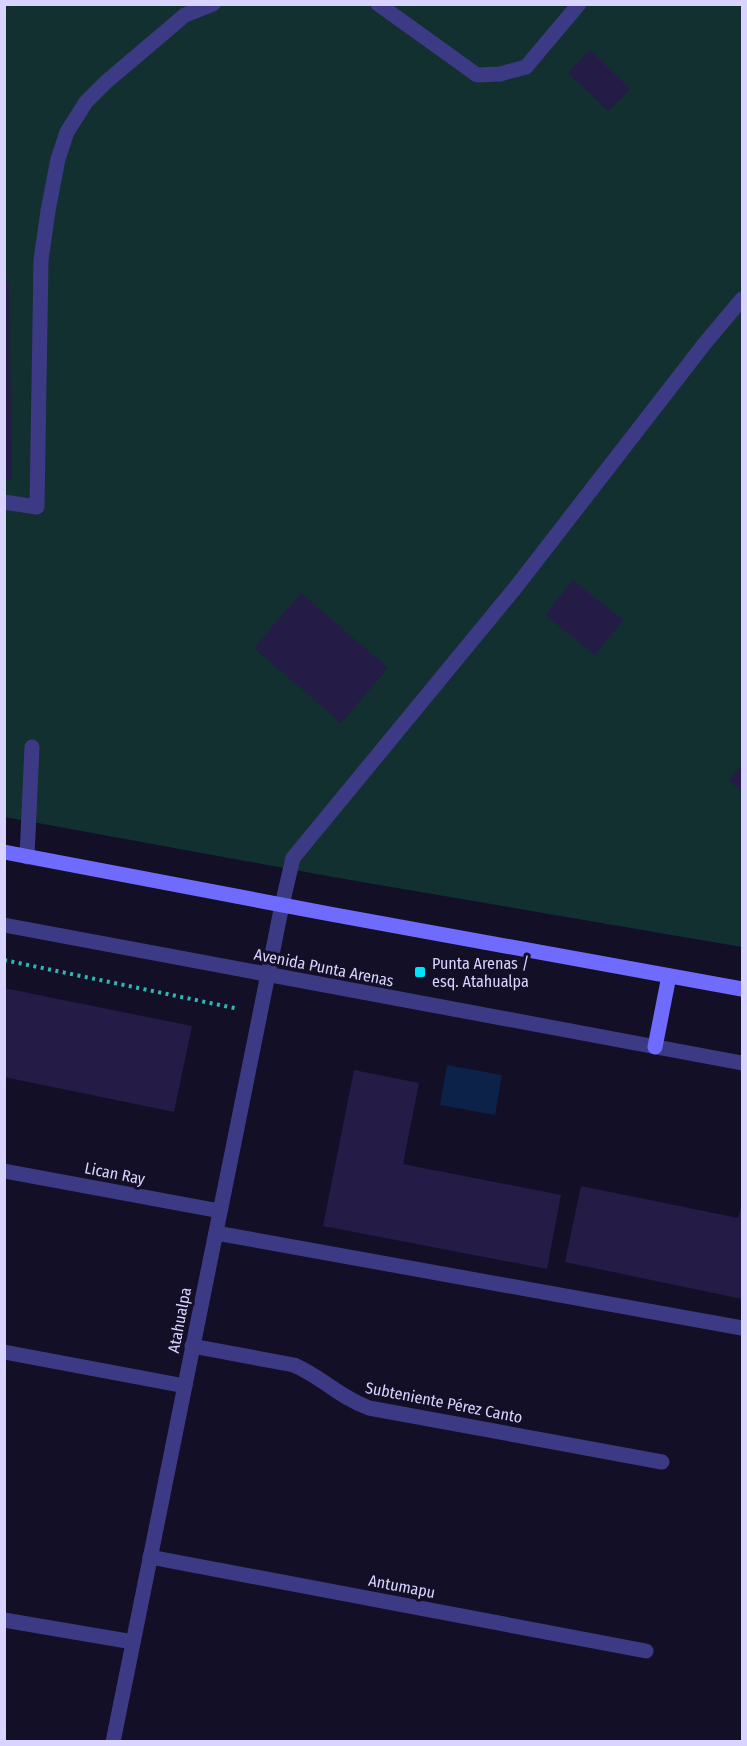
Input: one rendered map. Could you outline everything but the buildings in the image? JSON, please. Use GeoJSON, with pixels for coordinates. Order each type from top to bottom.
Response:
{"type":"FeatureCollection","features":[{"type":"Feature","properties":{"kind":"main road"},"geometry":{"type":"LineString","coordinates":[[4,852],[742,989]]}},
{"type":"Feature","properties":{"kind":"main road"},"geometry":{"type":"LineString","coordinates":[[655,1047],[669,976]]}},
{"type":"Feature","properties":{"kind":"street"},"geometry":{"type":"LineString","coordinates":[[4,502],[37,507],[41,260],[58,159],[67,132],[86,102],[106,82],[185,15],[213,4]]}},
{"type":"Feature","properties":{"kind":"street"},"geometry":{"type":"LineString","coordinates":[[378,4],[477,75],[500,74],[526,67],[579,4]]}},
{"type":"Feature","properties":{"kind":"street","name":"Atahualpa"},"geometry":{"type":"LineString","coordinates":[[113,1742],[267,974],[293,858],[516,587],[705,343],[742,299]]}},
{"type":"Feature","properties":{"kind":"street"},"geometry":{"type":"LineString","coordinates":[[27,857],[32,747]]}},
{"type":"Feature","properties":{"kind":"street","name":"Avenida Punta Arenas"},"geometry":{"type":"LineString","coordinates":[[4,925],[742,1063]]}},
{"type":"Feature","properties":{"kind":"street","name":"Lican Ray"},"geometry":{"type":"LineString","coordinates":[[4,1171],[220,1211]]}},
{"type":"Feature","properties":{"kind":"street"},"geometry":{"type":"LineString","coordinates":[[216,1233],[742,1328]]}},
{"type":"Feature","properties":{"kind":"street","name":"Subteniente Pérez Canto"},"geometry":{"type":"LineString","coordinates":[[192,1346],[294,1365],[306,1370],[341,1395],[369,1408],[662,1462]]}},
{"type":"Feature","properties":{"kind":"street"},"geometry":{"type":"LineString","coordinates":[[4,1352],[184,1386]]}},
{"type":"Feature","properties":{"kind":"street","name":"Antumapu"},"geometry":{"type":"LineString","coordinates":[[150,1557],[646,1652]]}},
{"type":"Feature","properties":{"kind":"street"},"geometry":{"type":"LineString","coordinates":[[4,1620],[133,1642]]}},
{"type":"Feature","properties":{"kind":"path"},"geometry":{"type":"LineString","coordinates":[[4,960],[260,1014]]}},
{"type":"Feature","properties":{"kind":"green space"},"geometry":{"type":"Polygon","coordinates":[[[4,5],[742,5],[742,947],[333,877],[5,817],[4,5]]]}},
{"type":"Feature","properties":{"kind":"water"},"geometry":{"type":"Polygon","coordinates":[[[447,1065],[502,1075],[495,1115],[440,1105],[447,1065]]]}},
{"type":"Feature","properties":{"kind":"place","name":"Punta Arenas / esq. Atahualpa"},"geometry":{"type":"Point","coordinates":[420,972]}}]}
